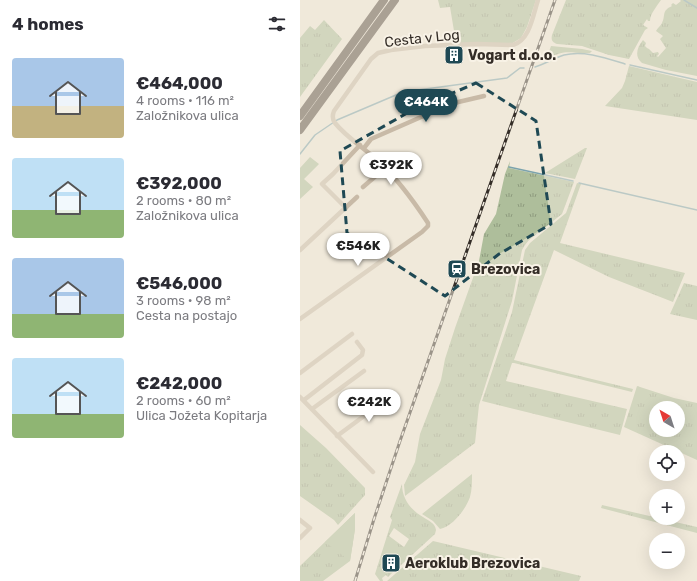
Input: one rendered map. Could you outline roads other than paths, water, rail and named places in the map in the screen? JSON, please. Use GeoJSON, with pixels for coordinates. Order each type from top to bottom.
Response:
{"type":"FeatureCollection","features":[{"type":"Feature","properties":{"kind":"highway"},"geometry":{"type":"LineString","coordinates":[[300,116],[384,0]]}},
{"type":"Feature","properties":{"kind":"highway"},"geometry":{"type":"LineString","coordinates":[[300,130],[395,0]]}},
{"type":"Feature","properties":{"kind":"highway"},"geometry":{"type":"LineString","coordinates":[[388,9],[400,0]]}},
{"type":"Feature","properties":{"kind":"street","name":"Cesta v Log"},"geometry":{"type":"LineString","coordinates":[[300,318],[426,229],[428,223],[416,204],[386,168],[334,122],[334,111],[371,59],[378,53],[390,50],[447,45],[517,44],[523,39],[538,0]]}},
{"type":"Feature","properties":{"kind":"street"},"geometry":{"type":"LineString","coordinates":[[346,208],[322,184],[362,146],[371,139],[454,103],[484,96]]}},
{"type":"Feature","properties":{"kind":"street"},"geometry":{"type":"LineString","coordinates":[[363,188],[386,168]]}},
{"type":"Feature","properties":{"kind":"street"},"geometry":{"type":"LineString","coordinates":[[300,250],[357,197]]}},
{"type":"Feature","properties":{"kind":"street"},"geometry":{"type":"LineString","coordinates":[[300,373],[352,334]]}},
{"type":"Feature","properties":{"kind":"street"},"geometry":{"type":"LineString","coordinates":[[358,342],[363,350],[362,355],[302,399],[373,472]]}},
{"type":"Feature","properties":{"kind":"street"},"geometry":{"type":"LineString","coordinates":[[312,409],[364,372]]}},
{"type":"Feature","properties":{"kind":"street"},"geometry":{"type":"LineString","coordinates":[[337,436],[391,396]]}},
{"type":"Feature","properties":{"kind":"street"},"geometry":{"type":"LineString","coordinates":[[300,520],[310,528],[300,538]]}},
{"type":"Feature","properties":{"kind":"waterway"},"geometry":{"type":"LineString","coordinates":[[684,0],[697,8]]}},
{"type":"Feature","properties":{"kind":"waterway"},"geometry":{"type":"LineString","coordinates":[[535,67],[560,56],[579,53],[595,55],[625,64]]}},
{"type":"Feature","properties":{"kind":"waterway"},"geometry":{"type":"LineString","coordinates":[[630,65],[697,80]]}},
{"type":"Feature","properties":{"kind":"waterway"},"geometry":{"type":"LineString","coordinates":[[300,154],[315,135],[337,120],[403,92],[507,78],[520,68],[524,68]]}},
{"type":"Feature","properties":{"kind":"waterway"},"geometry":{"type":"LineString","coordinates":[[509,167],[573,181]]}},
{"type":"Feature","properties":{"kind":"waterway"},"geometry":{"type":"LineString","coordinates":[[579,183],[697,210]]}},
{"type":"Feature","properties":{"kind":"railway"},"geometry":{"type":"LineString","coordinates":[[355,581],[400,441],[555,0]]}},
{"type":"Feature","properties":{"kind":"place","name":"Vogart d.o.o."},"geometry":{"type":"Point","coordinates":[454,55]}},
{"type":"Feature","properties":{"kind":"place","name":"Brezovica"},"geometry":{"type":"Point","coordinates":[457,269]}},
{"type":"Feature","properties":{"kind":"place","name":"Aeroklub Brezovica"},"geometry":{"type":"Point","coordinates":[391,563]}}]}
